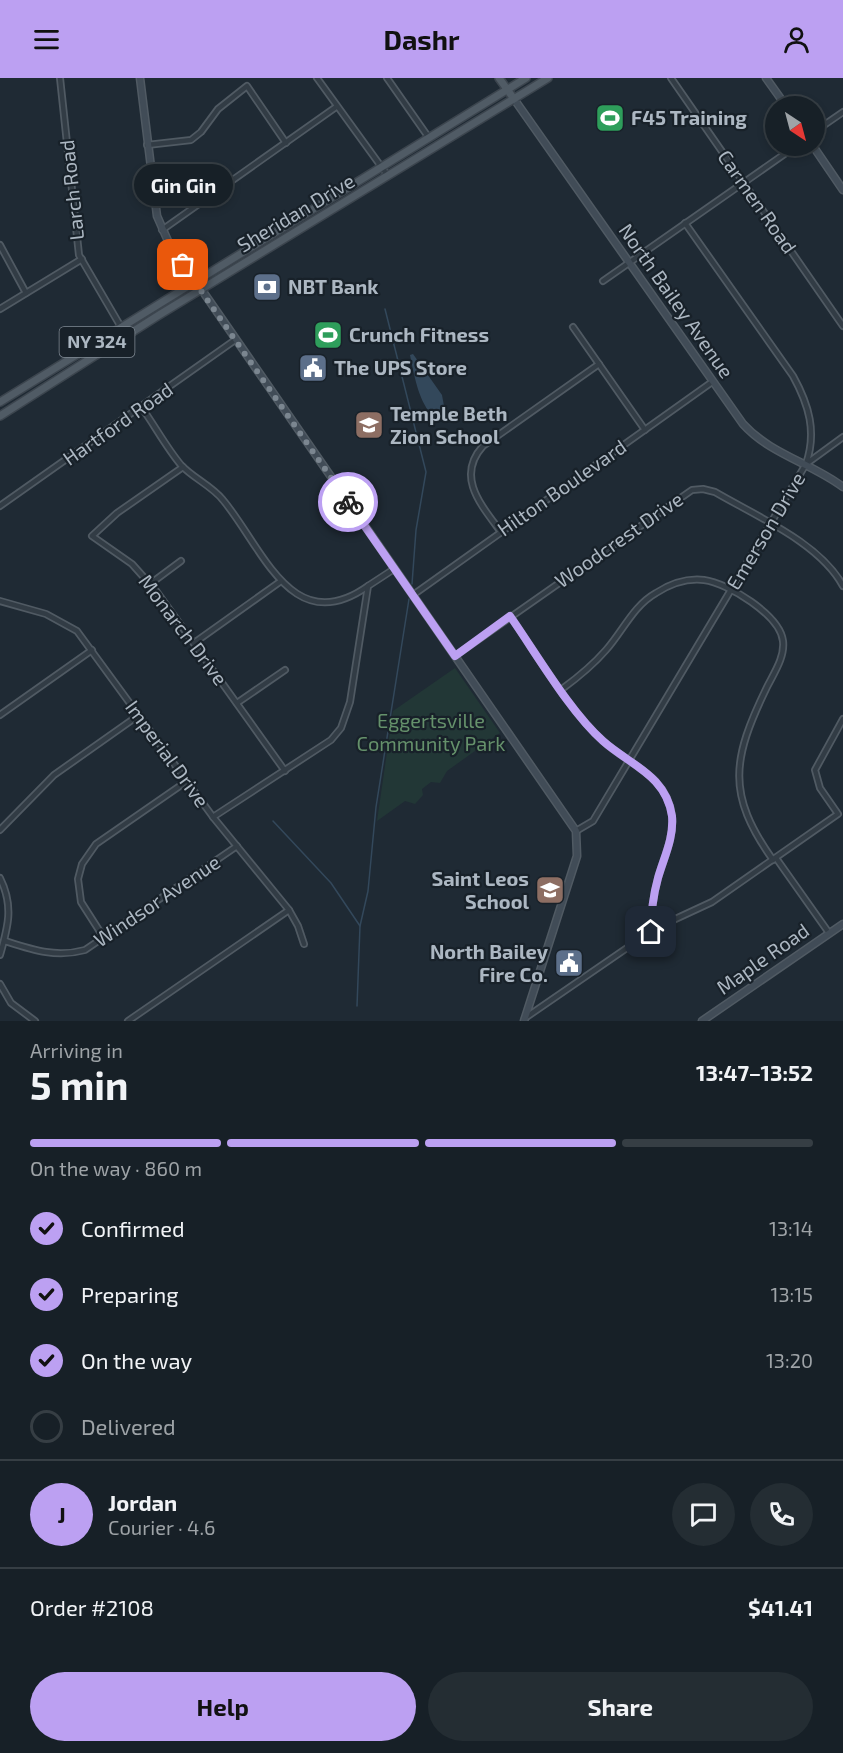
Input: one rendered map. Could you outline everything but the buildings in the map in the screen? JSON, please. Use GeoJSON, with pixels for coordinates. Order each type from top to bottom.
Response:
{"type":"FeatureCollection","features":[{"type":"Feature","properties":{"kind":"main road"},"geometry":{"type":"LineString","coordinates":[[499,78],[514,99]]}},
{"type":"Feature","properties":{"kind":"main road","name":"Sheridan Drive"},"geometry":{"type":"LineString","coordinates":[[0,402],[526,78]]}},
{"type":"Feature","properties":{"kind":"main road","name":"Sheridan Drive"},"geometry":{"type":"LineString","coordinates":[[0,416],[548,78]]}},
{"type":"Feature","properties":{"kind":"street","name":"Larch Road"},"geometry":{"type":"LineString","coordinates":[[60,78],[82,259],[121,327]]}},
{"type":"Feature","properties":{"kind":"street"},"geometry":{"type":"LineString","coordinates":[[140,78],[157,216],[162,230],[200,291],[576,831],[577,856],[524,1020]]}},
{"type":"Feature","properties":{"kind":"street"},"geometry":{"type":"LineString","coordinates":[[317,78],[388,176]]}},
{"type":"Feature","properties":{"kind":"street"},"geometry":{"type":"LineString","coordinates":[[387,78],[429,138]]}},
{"type":"Feature","properties":{"kind":"street","name":"Carmen Road"},"geometry":{"type":"LineString","coordinates":[[670,78],[843,326]]}},
{"type":"Feature","properties":{"kind":"street"},"geometry":{"type":"LineString","coordinates":[[766,78],[779,96]]}},
{"type":"Feature","properties":{"kind":"street"},"geometry":{"type":"LineString","coordinates":[[147,145],[190,140],[201,132],[218,109],[247,86],[286,142]]}},
{"type":"Feature","properties":{"kind":"street","name":"North Bailey Avenue"},"geometry":{"type":"LineString","coordinates":[[514,99],[712,382],[751,432],[768,445],[806,464],[843,487]]}},
{"type":"Feature","properties":{"kind":"street"},"geometry":{"type":"LineString","coordinates":[[162,230],[336,107]]}},
{"type":"Feature","properties":{"kind":"street"},"geometry":{"type":"LineString","coordinates":[[825,124],[843,112]]}},
{"type":"Feature","properties":{"kind":"street"},"geometry":{"type":"LineString","coordinates":[[603,281],[782,156]]}},
{"type":"Feature","properties":{"kind":"street"},"geometry":{"type":"LineString","coordinates":[[820,156],[843,190]]}},
{"type":"Feature","properties":{"kind":"street","name":"Emerson Drive"},"geometry":{"type":"LineString","coordinates":[[576,831],[593,821],[630,760],[806,464],[812,438],[804,397],[787,367],[686,223]]}},
{"type":"Feature","properties":{"kind":"street"},"geometry":{"type":"LineString","coordinates":[[0,245],[26,293]]}},
{"type":"Feature","properties":{"kind":"street"},"geometry":{"type":"LineString","coordinates":[[0,309],[82,259]]}},
{"type":"Feature","properties":{"kind":"street"},"geometry":{"type":"LineString","coordinates":[[573,327],[645,430]]}},
{"type":"Feature","properties":{"kind":"street","name":"Hartford Road"},"geometry":{"type":"LineString","coordinates":[[0,506],[142,408],[235,340]]}},
{"type":"Feature","properties":{"kind":"street"},"geometry":{"type":"LineString","coordinates":[[501,532],[473,492],[471,471],[475,456],[483,446],[599,364]]}},
{"type":"Feature","properties":{"kind":"street","name":"Hilton Boulevard"},"geometry":{"type":"LineString","coordinates":[[413,595],[712,382]]}},
{"type":"Feature","properties":{"kind":"street"},"geometry":{"type":"LineString","coordinates":[[142,408],[183,467],[222,498],[281,581],[296,595],[312,602],[345,601],[394,569]]}},
{"type":"Feature","properties":{"kind":"street"},"geometry":{"type":"LineString","coordinates":[[806,464],[843,437]]}},
{"type":"Feature","properties":{"kind":"street","name":"Monarch Drive"},"geometry":{"type":"LineString","coordinates":[[183,467],[117,513],[92,536],[132,564],[150,584],[285,771]]}},
{"type":"Feature","properties":{"kind":"street","name":"Woodcrest Drive"},"geometry":{"type":"LineString","coordinates":[[455,656],[692,490],[704,489],[715,492],[770,524],[821,557],[843,586]]}},
{"type":"Feature","properties":{"kind":"street"},"geometry":{"type":"LineString","coordinates":[[150,584],[182,561]]}},
{"type":"Feature","properties":{"kind":"street"},"geometry":{"type":"LineString","coordinates":[[561,689],[606,650],[636,608],[673,584],[697,580],[714,582],[772,618],[779,628],[783,641],[778,664],[746,736],[740,774],[740,793],[745,813],[774,859],[830,933]]}},
{"type":"Feature","properties":{"kind":"street"},"geometry":{"type":"LineString","coordinates":[[194,643],[281,581]]}},
{"type":"Feature","properties":{"kind":"street"},"geometry":{"type":"LineString","coordinates":[[213,817],[331,740],[346,719],[368,586]]}},
{"type":"Feature","properties":{"kind":"street","name":"Imperial Drive"},"geometry":{"type":"LineString","coordinates":[[0,601],[46,614],[77,631],[213,817],[289,910],[304,944]]}},
{"type":"Feature","properties":{"kind":"street"},"geometry":{"type":"LineString","coordinates":[[510,616],[593,731],[650,775],[662,788],[672,819],[668,849],[655,890],[651,932]]}},
{"type":"Feature","properties":{"kind":"street"},"geometry":{"type":"LineString","coordinates":[[0,715],[92,650]]}},
{"type":"Feature","properties":{"kind":"street"},"geometry":{"type":"LineString","coordinates":[[237,703],[285,670]]}},
{"type":"Feature","properties":{"kind":"street"},"geometry":{"type":"LineString","coordinates":[[0,830],[54,775],[140,715]]}},
{"type":"Feature","properties":{"kind":"street"},"geometry":{"type":"LineString","coordinates":[[524,1020],[651,932],[712,902],[838,814],[820,788],[816,776],[817,764],[843,719]]}},
{"type":"Feature","properties":{"kind":"street"},"geometry":{"type":"LineString","coordinates":[[104,938],[81,902],[78,886],[82,864],[96,844],[187,781]]}},
{"type":"Feature","properties":{"kind":"street","name":"Windsor Avenue"},"geometry":{"type":"LineString","coordinates":[[5,941],[58,954],[85,950],[237,846]]}},
{"type":"Feature","properties":{"kind":"street"},"geometry":{"type":"LineString","coordinates":[[0,878],[10,911],[0,955]]}},
{"type":"Feature","properties":{"kind":"street"},"geometry":{"type":"LineString","coordinates":[[128,1021],[289,910]]}},
{"type":"Feature","properties":{"kind":"street","name":"Maple Road"},"geometry":{"type":"LineString","coordinates":[[702,1021],[843,924]]}},
{"type":"Feature","properties":{"kind":"street"},"geometry":{"type":"LineString","coordinates":[[0,984],[11,1003],[35,1021]]}},
{"type":"Feature","properties":{"kind":"street"},"geometry":{"type":"LineString","coordinates":[[21,1021],[25,1014]]}},
{"type":"Feature","properties":{"kind":"green space","name":"Eggertsville Community Park"},"geometry":{"type":"Polygon","coordinates":[[[455,668],[500,733],[447,771],[440,783],[431,782],[422,789],[423,795],[415,804],[405,801],[377,821],[393,711],[455,668]]]}},
{"type":"Feature","properties":{"kind":"water"},"geometry":{"type":"Polygon","coordinates":[[[413,354],[442,395],[444,406],[442,410],[431,414],[423,401],[410,355],[413,354]]]}},
{"type":"Feature","properties":{"kind":"waterway"},"geometry":{"type":"LineString","coordinates":[[385,309],[426,472],[416,530],[412,584]]}},
{"type":"Feature","properties":{"kind":"waterway"},"geometry":{"type":"LineString","coordinates":[[357,1006],[360,926],[368,891],[376,807],[409,599]]}},
{"type":"Feature","properties":{"kind":"waterway"},"geometry":{"type":"LineString","coordinates":[[273,821],[331,883],[360,926]]}},
{"type":"Feature","properties":{"kind":"way so far"},"geometry":{"type":"LineString","coordinates":[[183,265],[348,502]]}},
{"type":"Feature","properties":{"kind":"place","name":"F45 Training"},"geometry":{"type":"Point","coordinates":[610,118]}},
{"type":"Feature","properties":{"kind":"place","name":"Gin Gin"},"geometry":{"type":"Point","coordinates":[183,265]}},
{"type":"Feature","properties":{"kind":"place","name":"NBT Bank"},"geometry":{"type":"Point","coordinates":[267,287]}},
{"type":"Feature","properties":{"kind":"place","name":"Crunch Fitness"},"geometry":{"type":"Point","coordinates":[328,335]}},
{"type":"Feature","properties":{"kind":"place","name":"The UPS Store"},"geometry":{"type":"Point","coordinates":[313,368]}},
{"type":"Feature","properties":{"kind":"place","name":"Temple Beth Zion School"},"geometry":{"type":"Point","coordinates":[369,425]}},
{"type":"Feature","properties":{"kind":"place","name":"Saint Leos School"},"geometry":{"type":"Point","coordinates":[550,890]}},
{"type":"Feature","properties":{"kind":"place","name":"North Bailey Fire Co."},"geometry":{"type":"Point","coordinates":[569,963]}},
{"type":"Feature","properties":{"kind":"route"},"geometry":{"type":"LineString","coordinates":[[348,502],[455,656],[510,616],[593,731],[612,748],[650,775],[662,788],[671,810],[672,830],[655,890],[651,932]]}}]}
